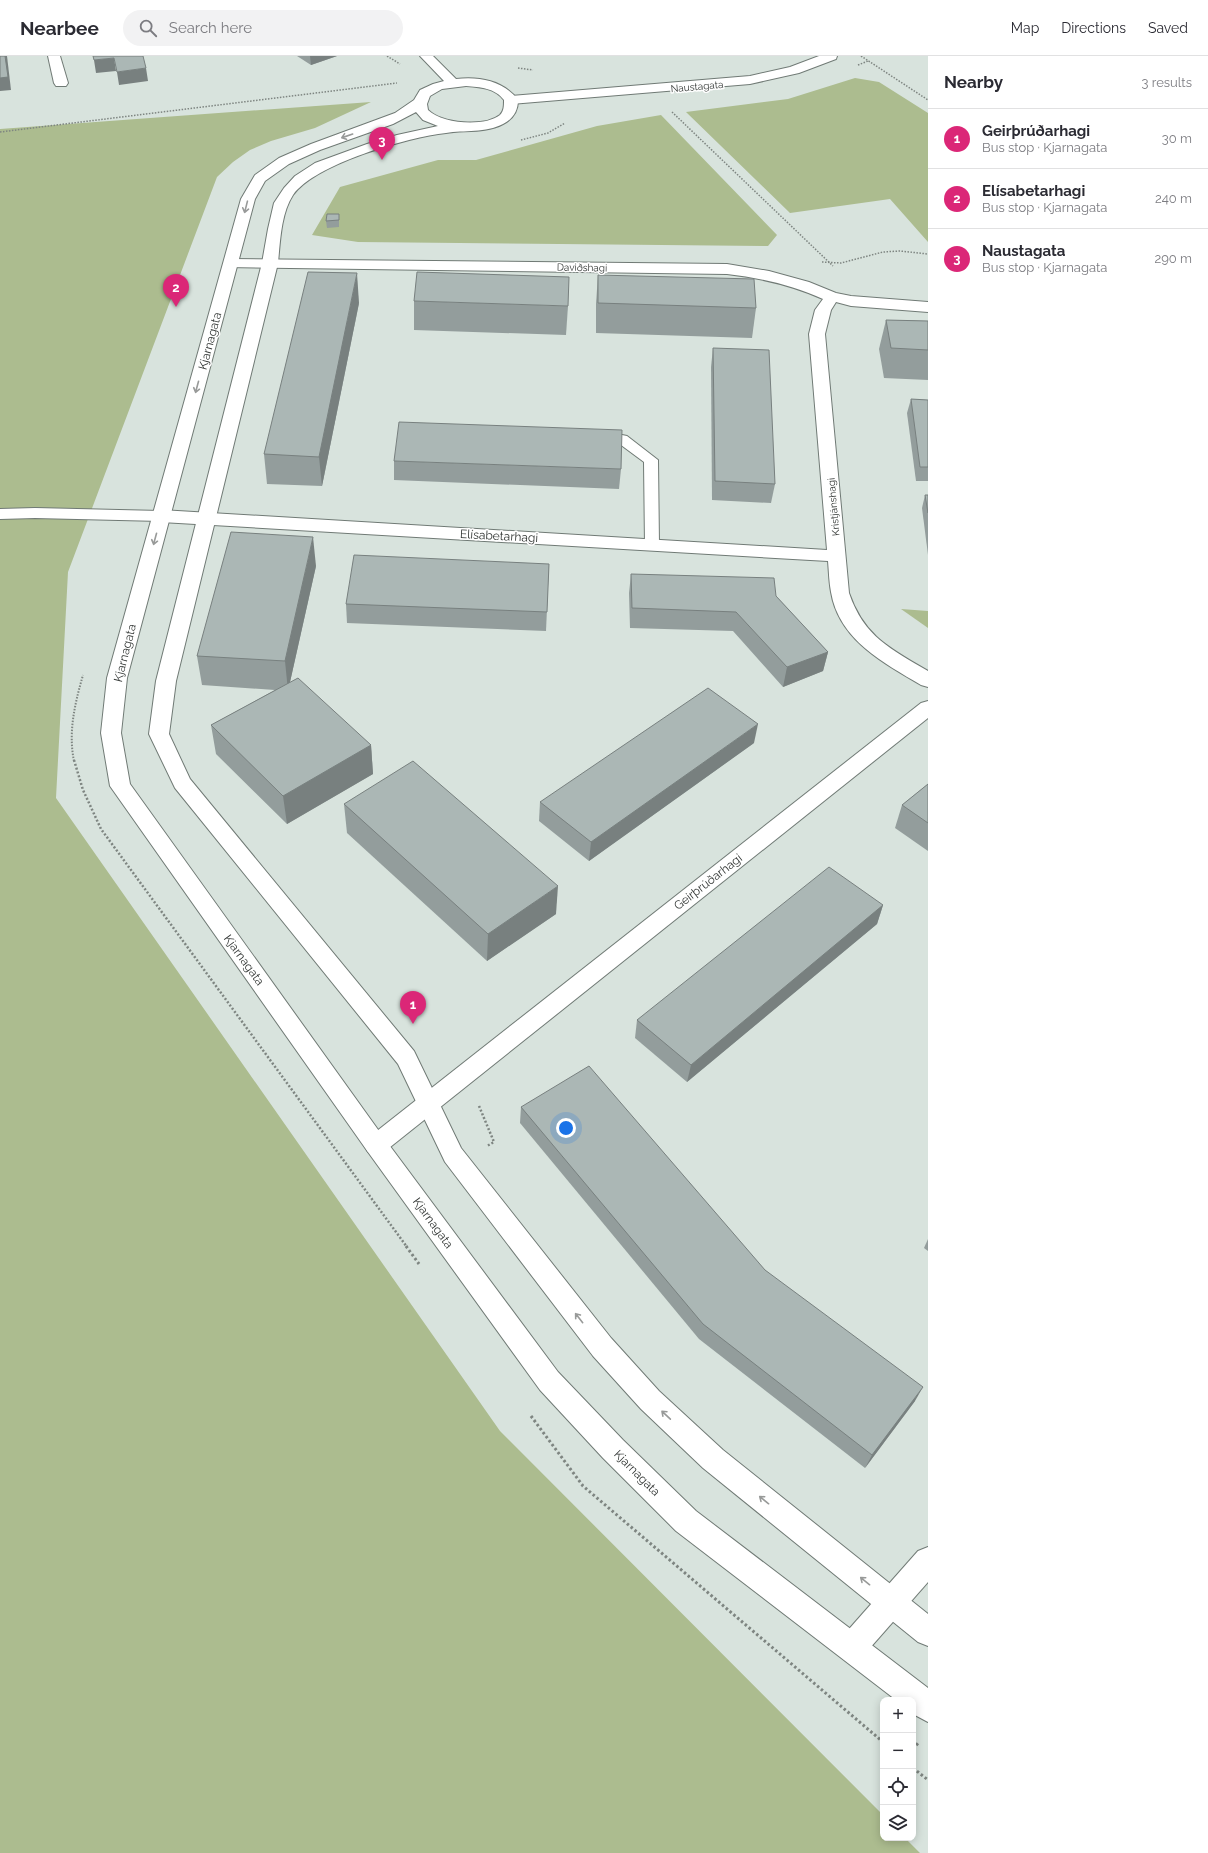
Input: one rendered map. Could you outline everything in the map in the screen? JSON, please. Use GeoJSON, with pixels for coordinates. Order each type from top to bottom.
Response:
{"type":"FeatureCollection","features":[{"type":"Feature","properties":{"kind":"street"},"geometry":{"type":"LineString","coordinates":[[54,56],[61,83]]}},
{"type":"Feature","properties":{"kind":"street"},"geometry":{"type":"LineString","coordinates":[[426,56],[453,83]]}},
{"type":"Feature","properties":{"kind":"street","name":"Naustagata"},"geometry":{"type":"LineString","coordinates":[[511,100],[750,80],[794,70],[831,56]]}},
{"type":"Feature","properties":{"kind":"street","name":"Kjarnagata"},"geometry":{"type":"LineString","coordinates":[[511,100],[502,90],[480,83],[453,83],[430,90],[423,96],[420,102],[406,113],[387,122],[320,145],[287,160],[261,177],[255,185],[248,198],[117,678],[111,733],[120,786],[376,1145],[549,1381],[613,1449],[686,1521],[852,1647],[928,1707]]}},
{"type":"Feature","properties":{"kind":"street"},"geometry":{"type":"LineString","coordinates":[[511,100],[510,110],[504,117],[485,124],[437,128],[355,153],[309,173],[295,184],[283,199],[270,263],[205,518],[166,682],[159,734],[182,783],[406,1058],[453,1155],[602,1347],[650,1400],[713,1459],[928,1632]]}},
{"type":"Feature","properties":{"kind":"street"},"geometry":{"type":"LineString","coordinates":[[420,102],[420,109],[426,116],[435,121],[462,127]]}},
{"type":"Feature","properties":{"kind":"street","name":"Daviðshagi"},"geometry":{"type":"LineString","coordinates":[[231,264],[270,263],[746,270],[804,285],[832,297],[873,304],[928,307]]}},
{"type":"Feature","properties":{"kind":"street","name":"Kristjánshagi"},"geometry":{"type":"LineString","coordinates":[[832,297],[823,310],[817,334],[840,593],[844,609],[852,625],[864,638],[878,649],[928,680]]}},
{"type":"Feature","properties":{"kind":"street","name":"Elísabetarhagi"},"geometry":{"type":"LineString","coordinates":[[161,516],[837,556]]}},
{"type":"Feature","properties":{"kind":"street","name":"Geirþrúðarhagi"},"geometry":{"type":"LineString","coordinates":[[376,1145],[923,720]]}},
{"type":"Feature","properties":{"kind":"street"},"geometry":{"type":"LineString","coordinates":[[852,1647],[928,1561]]}},
{"type":"Feature","properties":{"kind":"lane"},"geometry":{"type":"LineString","coordinates":[[622,439],[651,460],[652,545]]}},
{"type":"Feature","properties":{"kind":"lane"},"geometry":{"type":"LineString","coordinates":[[0,514],[35,513],[161,516]]}},
{"type":"Feature","properties":{"kind":"path"},"geometry":{"type":"LineString","coordinates":[[387,56],[404,67]]}},
{"type":"Feature","properties":{"kind":"path"},"geometry":{"type":"LineString","coordinates":[[861,56],[928,100]]}},
{"type":"Feature","properties":{"kind":"path"},"geometry":{"type":"LineString","coordinates":[[853,67],[868,61]]}},
{"type":"Feature","properties":{"kind":"path"},"geometry":{"type":"LineString","coordinates":[[0,132],[400,83]]}},
{"type":"Feature","properties":{"kind":"path"},"geometry":{"type":"LineString","coordinates":[[669,109],[695,136],[833,266]]}},
{"type":"Feature","properties":{"kind":"path"},"geometry":{"type":"LineString","coordinates":[[520,140],[548,133],[570,120]]}},
{"type":"Feature","properties":{"kind":"path"},"geometry":{"type":"LineString","coordinates":[[84,672],[72,725],[72,749],[78,775],[101,829],[421,1267]]}},
{"type":"Feature","properties":{"kind":"path"},"geometry":{"type":"LineString","coordinates":[[528,1411],[583,1486],[880,1739]]}},
{"type":"Feature","properties":{"kind":"path"},"geometry":{"type":"LineString","coordinates":[[914,1769],[928,1780]]}},
{"type":"Feature","properties":{"kind":"green space"},"geometry":{"type":"Polygon","coordinates":[[[855,78],[879,82],[928,113],[928,242],[890,199],[790,213],[686,112],[788,99],[855,78]]]}},
{"type":"Feature","properties":{"kind":"green space"},"geometry":{"type":"Polygon","coordinates":[[[371,102],[315,128],[271,141],[250,150],[233,162],[217,177],[68,572],[56,798],[500,1431],[880,1812],[880,1841],[908,1841],[920,1853],[0,1853],[0,129],[371,102]]]}},
{"type":"Feature","properties":{"kind":"green space"},"geometry":{"type":"Polygon","coordinates":[[[661,115],[777,235],[768,246],[358,242],[312,235],[340,187],[438,160],[476,160],[597,126],[661,115]]]}},
{"type":"Feature","properties":{"kind":"green space"},"geometry":{"type":"Polygon","coordinates":[[[901,609],[928,611],[928,628],[901,609]]]}},
{"type":"Feature","properties":{"kind":"building"},"geometry":{"type":"Polygon","coordinates":[[[0,56],[5,56],[8,77],[0,78],[0,56]]]}},
{"type":"Feature","properties":{"kind":"building"},"geometry":{"type":"Polygon","coordinates":[[[93,56],[143,56],[146,68],[117,72],[114,58],[94,60],[93,56]]]}},
{"type":"Feature","properties":{"kind":"building"},"geometry":{"type":"Polygon","coordinates":[[[327,214],[339,214],[339,220],[326,221],[327,214]]]}},
{"type":"Feature","properties":{"kind":"building"},"geometry":{"type":"Polygon","coordinates":[[[308,272],[357,273],[319,457],[264,454],[308,272]]]}},
{"type":"Feature","properties":{"kind":"building"},"geometry":{"type":"Polygon","coordinates":[[[417,272],[569,277],[568,306],[414,301],[417,272]]]}},
{"type":"Feature","properties":{"kind":"building"},"geometry":{"type":"Polygon","coordinates":[[[598,275],[754,279],[756,308],[598,303],[598,275]]]}},
{"type":"Feature","properties":{"kind":"building"},"geometry":{"type":"Polygon","coordinates":[[[886,320],[928,321],[928,350],[891,348],[886,320]]]}},
{"type":"Feature","properties":{"kind":"building"},"geometry":{"type":"Polygon","coordinates":[[[713,348],[769,350],[775,484],[715,481],[713,348]]]}},
{"type":"Feature","properties":{"kind":"building"},"geometry":{"type":"Polygon","coordinates":[[[911,399],[928,400],[928,467],[920,467],[911,399]]]}},
{"type":"Feature","properties":{"kind":"building"},"geometry":{"type":"Polygon","coordinates":[[[399,422],[622,430],[621,469],[394,461],[399,422]]]}},
{"type":"Feature","properties":{"kind":"building"},"geometry":{"type":"Polygon","coordinates":[[[925,495],[928,495],[928,513],[925,495]]]}},
{"type":"Feature","properties":{"kind":"building"},"geometry":{"type":"Polygon","coordinates":[[[231,532],[313,537],[285,661],[197,656],[231,532]]]}},
{"type":"Feature","properties":{"kind":"building"},"geometry":{"type":"Polygon","coordinates":[[[354,555],[549,564],[547,612],[346,604],[354,555]]]}},
{"type":"Feature","properties":{"kind":"building"},"geometry":{"type":"Polygon","coordinates":[[[631,574],[774,578],[776,596],[828,652],[787,667],[736,612],[632,608],[631,574]]]}},
{"type":"Feature","properties":{"kind":"building"},"geometry":{"type":"Polygon","coordinates":[[[298,678],[371,745],[283,796],[211,725],[298,678]]]}},
{"type":"Feature","properties":{"kind":"building"},"geometry":{"type":"Polygon","coordinates":[[[708,688],[758,724],[591,842],[540,802],[708,688]]]}},
{"type":"Feature","properties":{"kind":"building"},"geometry":{"type":"Polygon","coordinates":[[[413,761],[558,886],[488,934],[344,804],[413,761]]]}},
{"type":"Feature","properties":{"kind":"building"},"geometry":{"type":"Polygon","coordinates":[[[928,784],[928,823],[902,805],[928,784]]]}},
{"type":"Feature","properties":{"kind":"building"},"geometry":{"type":"Polygon","coordinates":[[[829,867],[883,905],[691,1065],[637,1020],[829,867]]]}},
{"type":"Feature","properties":{"kind":"building"},"geometry":{"type":"Polygon","coordinates":[[[589,1066],[765,1270],[923,1387],[872,1455],[703,1324],[521,1107],[589,1066]]]}},
{"type":"Feature","properties":{"kind":"place","name":"Naustagata"},"geometry":{"type":"Point","coordinates":[382,160]}},
{"type":"Feature","properties":{"kind":"place","name":"Elísabetarhagi"},"geometry":{"type":"Point","coordinates":[176,307]}},
{"type":"Feature","properties":{"kind":"place","name":"Geirþrúðarhagi"},"geometry":{"type":"Point","coordinates":[413,1024]}}]}
